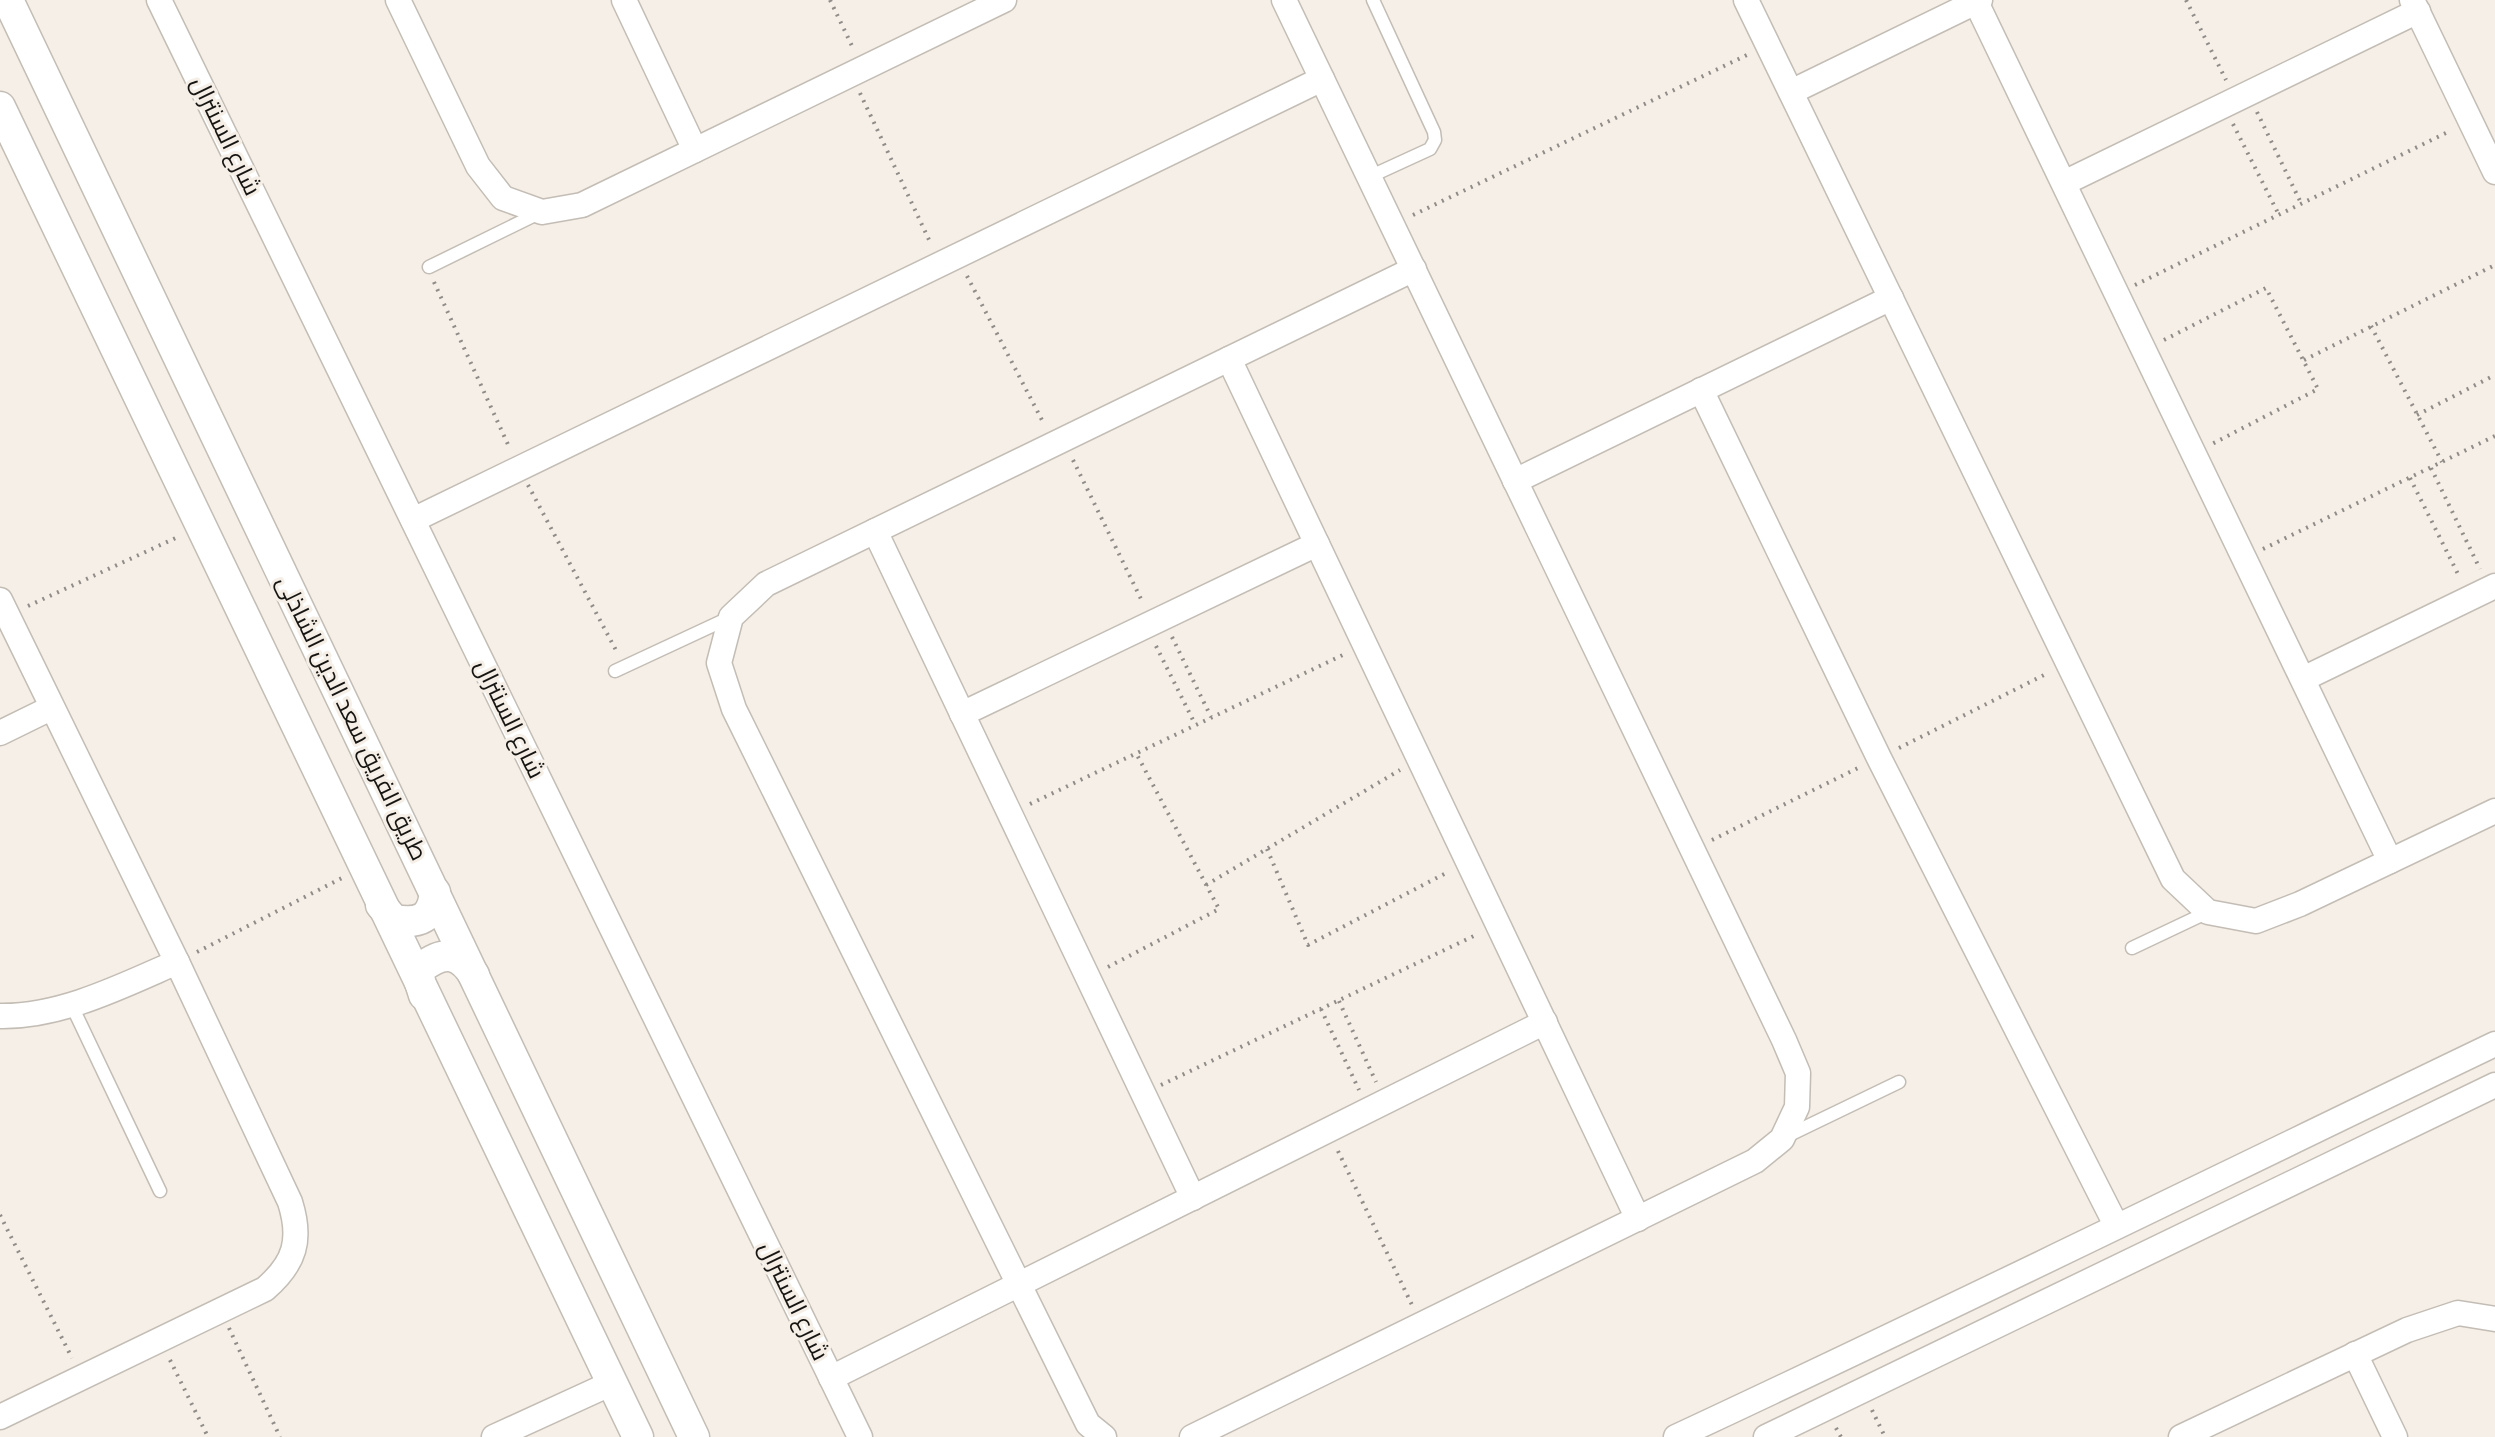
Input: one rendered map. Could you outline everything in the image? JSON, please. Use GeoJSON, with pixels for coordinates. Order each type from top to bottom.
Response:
{"type":"FeatureCollection","features":[{"type":"Feature","properties":{"kind":"street","name":"طريق الفريق سعد الدين الشاذلى"},"geometry":{"type":"LineString","coordinates":[[8,0],[694,1437]]}},
{"type":"Feature","properties":{"kind":"street","name":"شارع السنترال"},"geometry":{"type":"LineString","coordinates":[[159,0],[860,1437]]}},
{"type":"Feature","properties":{"kind":"street"},"geometry":{"type":"LineString","coordinates":[[398,0],[478,166],[503,198],[542,212],[582,205],[1004,0]]}},
{"type":"Feature","properties":{"kind":"street"},"geometry":{"type":"LineString","coordinates":[[624,0],[695,150]]}},
{"type":"Feature","properties":{"kind":"street"},"geometry":{"type":"LineString","coordinates":[[1192,1437],[1755,1161],[1782,1139],[1797,1107],[1798,1073],[1784,1040],[1284,0]]}},
{"type":"Feature","properties":{"kind":"street"},"geometry":{"type":"LineString","coordinates":[[1746,0],[2173,879],[2208,912],[2256,921],[2300,904],[2495,811]]}},
{"type":"Feature","properties":{"kind":"street"},"geometry":{"type":"LineString","coordinates":[[1791,92],[1978,1],[2390,861]]}},
{"type":"Feature","properties":{"kind":"street"},"geometry":{"type":"LineString","coordinates":[[2064,183],[2236,100],[2415,6],[2495,172]]}},
{"type":"Feature","properties":{"kind":"street"},"geometry":{"type":"LineString","coordinates":[[413,520],[1322,79]]}},
{"type":"Feature","properties":{"kind":"street"},"geometry":{"type":"LineString","coordinates":[[0,107],[638,1437]]}},
{"type":"Feature","properties":{"kind":"street"},"geometry":{"type":"LineString","coordinates":[[1104,1437],[1088,1424],[734,709],[719,663],[731,617],[766,584],[1414,269]]}},
{"type":"Feature","properties":{"kind":"street"},"geometry":{"type":"LineString","coordinates":[[1515,481],[1891,298]]}},
{"type":"Feature","properties":{"kind":"street"},"geometry":{"type":"LineString","coordinates":[[1229,359],[1638,1219]]}},
{"type":"Feature","properties":{"kind":"street"},"geometry":{"type":"LineString","coordinates":[[1701,390],[1879,758],[2116,1225]]}},
{"type":"Feature","properties":{"kind":"street"},"geometry":{"type":"LineString","coordinates":[[875,531],[1193,1198]]}},
{"type":"Feature","properties":{"kind":"street"},"geometry":{"type":"LineString","coordinates":[[962,714],[1317,544]]}},
{"type":"Feature","properties":{"kind":"street"},"geometry":{"type":"LineString","coordinates":[[2303,679],[2485,591]]}},
{"type":"Feature","properties":{"kind":"street"},"geometry":{"type":"LineString","coordinates":[[0,1417],[265,1289],[280,1276],[291,1260],[296,1240],[296,1221],[290,1202],[4,608]]}},
{"type":"Feature","properties":{"kind":"street"},"geometry":{"type":"LineString","coordinates":[[0,733],[51,708]]}},
{"type":"Feature","properties":{"kind":"street"},"geometry":{"type":"LineString","coordinates":[[381,905],[394,920],[417,921],[430,911],[435,892]]}},
{"type":"Feature","properties":{"kind":"street"},"geometry":{"type":"LineString","coordinates":[[424,995],[419,979],[421,968],[440,956],[451,955],[459,959],[467,964],[475,977]]}},
{"type":"Feature","properties":{"kind":"street"},"geometry":{"type":"LineString","coordinates":[[0,1016],[39,1013],[71,1004],[177,962]]}},
{"type":"Feature","properties":{"kind":"street"},"geometry":{"type":"LineString","coordinates":[[831,1378],[1545,1022]]}},
{"type":"Feature","properties":{"kind":"street"},"geometry":{"type":"LineString","coordinates":[[1676,1437],[1903,1331],[2116,1225],[2495,1044]]}},
{"type":"Feature","properties":{"kind":"street"},"geometry":{"type":"LineString","coordinates":[[1766,1437],[2495,1085]]}},
{"type":"Feature","properties":{"kind":"street"},"geometry":{"type":"LineString","coordinates":[[2196,1434],[2407,1330],[2458,1313],[2495,1319]]}},
{"type":"Feature","properties":{"kind":"street"},"geometry":{"type":"LineString","coordinates":[[2355,1354],[2395,1437]]}},
{"type":"Feature","properties":{"kind":"street"},"geometry":{"type":"LineString","coordinates":[[494,1437],[612,1383]]}},
{"type":"Feature","properties":{"kind":"lane"},"geometry":{"type":"LineString","coordinates":[[1369,177],[1430,149],[1435,140],[1373,0]]}},
{"type":"Feature","properties":{"kind":"lane"},"geometry":{"type":"LineString","coordinates":[[429,267],[542,212]]}},
{"type":"Feature","properties":{"kind":"lane"},"geometry":{"type":"LineString","coordinates":[[615,671],[731,617]]}},
{"type":"Feature","properties":{"kind":"lane"},"geometry":{"type":"LineString","coordinates":[[2132,948],[2208,912]]}},
{"type":"Feature","properties":{"kind":"lane"},"geometry":{"type":"LineString","coordinates":[[71,1004],[160,1191]]}},
{"type":"Feature","properties":{"kind":"lane"},"geometry":{"type":"LineString","coordinates":[[1782,1139],[1899,1082]]}},
{"type":"Feature","properties":{"kind":"path"},"geometry":{"type":"LineString","coordinates":[[830,0],[857,72],[948,261],[1059,442],[1154,622],[1211,717]]}},
{"type":"Feature","properties":{"kind":"path"},"geometry":{"type":"LineString","coordinates":[[2186,0],[2236,100],[2301,203]]}},
{"type":"Feature","properties":{"kind":"path"},"geometry":{"type":"LineString","coordinates":[[1392,225],[1768,45]]}},
{"type":"Feature","properties":{"kind":"path"},"geometry":{"type":"LineString","coordinates":[[2236,100],[2279,215]]}},
{"type":"Feature","properties":{"kind":"path"},"geometry":{"type":"LineString","coordinates":[[2117,294],[2470,121]]}},
{"type":"Feature","properties":{"kind":"path"},"geometry":{"type":"LineString","coordinates":[[2303,360],[2495,265]]}},
{"type":"Feature","properties":{"kind":"path"},"geometry":{"type":"LineString","coordinates":[[2144,351],[2266,288],[2318,389],[2194,453]]}},
{"type":"Feature","properties":{"kind":"path"},"geometry":{"type":"LineString","coordinates":[[2371,326],[2442,462]]}},
{"type":"Feature","properties":{"kind":"path"},"geometry":{"type":"LineString","coordinates":[[2417,415],[2495,375]]}},
{"type":"Feature","properties":{"kind":"path"},"geometry":{"type":"LineString","coordinates":[[2244,558],[2495,436]]}},
{"type":"Feature","properties":{"kind":"path"},"geometry":{"type":"LineString","coordinates":[[2431,468],[2485,591]]}},
{"type":"Feature","properties":{"kind":"path"},"geometry":{"type":"LineString","coordinates":[[2410,478],[2485,591]]}},
{"type":"Feature","properties":{"kind":"path"},"geometry":{"type":"LineString","coordinates":[[4,608],[201,527]]}},
{"type":"Feature","properties":{"kind":"path"},"geometry":{"type":"LineString","coordinates":[[1154,622],[1195,725]]}},
{"type":"Feature","properties":{"kind":"path"},"geometry":{"type":"LineString","coordinates":[[1009,813],[1365,644]]}},
{"type":"Feature","properties":{"kind":"path"},"geometry":{"type":"LineString","coordinates":[[1088,978],[1219,909],[1136,753]]}},
{"type":"Feature","properties":{"kind":"path"},"geometry":{"type":"LineString","coordinates":[[1206,885],[1419,759]]}},
{"type":"Feature","properties":{"kind":"path"},"geometry":{"type":"LineString","coordinates":[[1267,849],[1308,945],[1468,862]]}},
{"type":"Feature","properties":{"kind":"path"},"geometry":{"type":"LineString","coordinates":[[177,962],[363,868]]}},
{"type":"Feature","properties":{"kind":"path"},"geometry":{"type":"LineString","coordinates":[[1143,1094],[1498,925]]}},
{"type":"Feature","properties":{"kind":"path"},"geometry":{"type":"LineString","coordinates":[[1339,1001],[1377,1106]]}},
{"type":"Feature","properties":{"kind":"path"},"geometry":{"type":"LineString","coordinates":[[1321,1009],[1377,1106]]}},
{"type":"Feature","properties":{"kind":"path"},"geometry":{"type":"LineString","coordinates":[[1328,1130],[1422,1325]]}},
{"type":"Feature","properties":{"kind":"path"},"geometry":{"type":"LineString","coordinates":[[0,1215],[82,1378]]}},
{"type":"Feature","properties":{"kind":"path"},"geometry":{"type":"LineString","coordinates":[[221,1311],[280,1437]]}},
{"type":"Feature","properties":{"kind":"path"},"geometry":{"type":"LineString","coordinates":[[160,1341],[208,1437]]}},
{"type":"Feature","properties":{"kind":"path"},"geometry":{"type":"LineString","coordinates":[[1862,1390],[1885,1437]]}}]}
